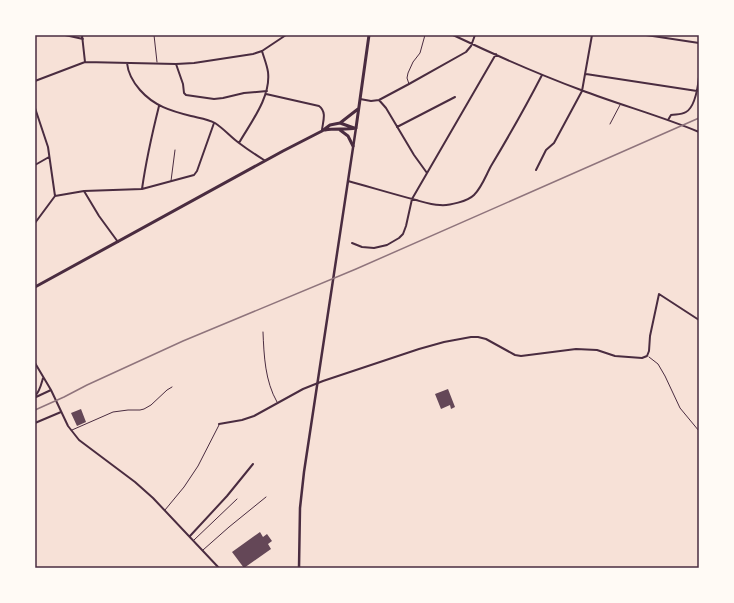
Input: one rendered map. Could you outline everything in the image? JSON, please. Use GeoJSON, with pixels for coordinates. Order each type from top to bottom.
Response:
{"type":"FeatureCollection","features":[{"type":"Feature","properties":{"kind":"main road"},"geometry":{"type":"LineString","coordinates":[[356,128],[369,35]]}},
{"type":"Feature","properties":{"kind":"main road"},"geometry":{"type":"LineString","coordinates":[[323,131],[330,125],[340,123],[358,109]]}},
{"type":"Feature","properties":{"kind":"main road"},"geometry":{"type":"LineString","coordinates":[[340,123],[356,128]]}},
{"type":"Feature","properties":{"kind":"main road"},"geometry":{"type":"LineString","coordinates":[[35,287],[323,131],[330,129],[356,128]]}},
{"type":"Feature","properties":{"kind":"main road"},"geometry":{"type":"LineString","coordinates":[[338,129],[348,136],[353,146]]}},
{"type":"Feature","properties":{"kind":"street"},"geometry":{"type":"LineString","coordinates":[[65,35],[83,39]]}},
{"type":"Feature","properties":{"kind":"street"},"geometry":{"type":"LineString","coordinates":[[82,35],[86,62]]}},
{"type":"Feature","properties":{"kind":"street"},"geometry":{"type":"LineString","coordinates":[[35,81],[86,62],[176,64],[194,63],[253,54],[262,51],[286,35]]}},
{"type":"Feature","properties":{"kind":"street"},"geometry":{"type":"LineString","coordinates":[[453,35],[542,75],[582,91],[699,132]]}},
{"type":"Feature","properties":{"kind":"street"},"geometry":{"type":"LineString","coordinates":[[360,99],[371,101],[379,100],[409,84],[469,49],[475,35]]}},
{"type":"Feature","properties":{"kind":"street"},"geometry":{"type":"LineString","coordinates":[[536,170],[546,150],[554,143],[582,91],[592,35]]}},
{"type":"Feature","properties":{"kind":"street"},"geometry":{"type":"LineString","coordinates":[[646,35],[699,43]]}},
{"type":"Feature","properties":{"kind":"street"},"geometry":{"type":"LineString","coordinates":[[240,143],[267,91],[268,72],[262,51]]}},
{"type":"Feature","properties":{"kind":"street"},"geometry":{"type":"LineString","coordinates":[[352,243],[362,247],[374,248],[387,245],[403,234],[412,199],[496,54]]}},
{"type":"Feature","properties":{"kind":"street"},"geometry":{"type":"LineString","coordinates":[[127,63],[129,72],[136,86],[149,100],[167,110],[214,123],[266,161]]}},
{"type":"Feature","properties":{"kind":"street"},"geometry":{"type":"LineString","coordinates":[[176,64],[183,84],[184,94],[214,99],[244,93],[267,91]]}},
{"type":"Feature","properties":{"kind":"street"},"geometry":{"type":"LineString","coordinates":[[586,74],[697,91]]}},
{"type":"Feature","properties":{"kind":"street"},"geometry":{"type":"LineString","coordinates":[[348,181],[437,205],[463,201],[474,195],[481,186],[490,167],[508,139],[542,75]]}},
{"type":"Feature","properties":{"kind":"street"},"geometry":{"type":"LineString","coordinates":[[668,120],[670,115],[682,114],[690,109],[697,91],[699,77]]}},
{"type":"Feature","properties":{"kind":"street"},"geometry":{"type":"LineString","coordinates":[[266,94],[319,106],[323,109],[324,113],[323,131]]}},
{"type":"Feature","properties":{"kind":"street"},"geometry":{"type":"LineString","coordinates":[[397,127],[455,97]]}},
{"type":"Feature","properties":{"kind":"street"},"geometry":{"type":"LineString","coordinates":[[379,100],[386,108],[414,156],[427,173]]}},
{"type":"Feature","properties":{"kind":"street"},"geometry":{"type":"LineString","coordinates":[[142,189],[150,140],[160,106]]}},
{"type":"Feature","properties":{"kind":"street"},"geometry":{"type":"LineString","coordinates":[[35,108],[44,133],[55,196],[35,223]]}},
{"type":"Feature","properties":{"kind":"street"},"geometry":{"type":"LineString","coordinates":[[55,196],[84,192],[142,189],[191,176],[196,173],[214,123]]}},
{"type":"Feature","properties":{"kind":"street"},"geometry":{"type":"LineString","coordinates":[[299,568],[302,492],[331,288],[356,128]]}},
{"type":"Feature","properties":{"kind":"street"},"geometry":{"type":"LineString","coordinates":[[35,165],[49,157]]}},
{"type":"Feature","properties":{"kind":"street"},"geometry":{"type":"LineString","coordinates":[[84,192],[118,242]]}},
{"type":"Feature","properties":{"kind":"street"},"geometry":{"type":"LineString","coordinates":[[219,424],[242,420],[254,416],[302,389],[318,383],[419,349],[471,337],[486,339],[515,355],[521,356],[576,349],[597,350],[615,356],[642,358],[647,356],[649,351],[650,336],[659,294],[699,320]]}},
{"type":"Feature","properties":{"kind":"street"},"geometry":{"type":"LineString","coordinates":[[35,363],[51,390],[71,431],[79,440],[135,482],[153,498],[219,568]]}},
{"type":"Feature","properties":{"kind":"street"},"geometry":{"type":"LineString","coordinates":[[35,396],[40,388],[43,377]]}},
{"type":"Feature","properties":{"kind":"street"},"geometry":{"type":"LineString","coordinates":[[35,396],[51,390]]}},
{"type":"Feature","properties":{"kind":"street"},"geometry":{"type":"LineString","coordinates":[[35,423],[61,412]]}},
{"type":"Feature","properties":{"kind":"street"},"geometry":{"type":"LineString","coordinates":[[190,536],[227,496],[253,464]]}},
{"type":"Feature","properties":{"kind":"lane"},"geometry":{"type":"LineString","coordinates":[[154,35],[158,63]]}},
{"type":"Feature","properties":{"kind":"lane"},"geometry":{"type":"LineString","coordinates":[[409,84],[407,76],[413,62],[420,53],[425,35]]}},
{"type":"Feature","properties":{"kind":"lane"},"geometry":{"type":"LineString","coordinates":[[610,124],[620,104]]}},
{"type":"Feature","properties":{"kind":"lane"},"geometry":{"type":"LineString","coordinates":[[171,181],[175,150]]}},
{"type":"Feature","properties":{"kind":"lane"},"geometry":{"type":"LineString","coordinates":[[263,332],[264,361],[273,392],[278,402]]}},
{"type":"Feature","properties":{"kind":"lane"},"geometry":{"type":"LineString","coordinates":[[71,431],[113,412],[144,409],[172,387]]}},
{"type":"Feature","properties":{"kind":"lane"},"geometry":{"type":"LineString","coordinates":[[165,510],[184,487],[198,466],[219,424]]}},
{"type":"Feature","properties":{"kind":"lane"},"geometry":{"type":"LineString","coordinates":[[203,550],[266,496]]}},
{"type":"Feature","properties":{"kind":"lane"},"geometry":{"type":"LineString","coordinates":[[194,541],[237,499]]}},
{"type":"Feature","properties":{"kind":"path"},"geometry":{"type":"LineString","coordinates":[[647,356],[658,364],[680,408],[699,431]]}},
{"type":"Feature","properties":{"kind":"building"},"geometry":{"type":"Polygon","coordinates":[[[448,389],[455,407],[451,409],[450,405],[441,409],[435,394],[448,389]]]}},
{"type":"Feature","properties":{"kind":"building"},"geometry":{"type":"Polygon","coordinates":[[[81,409],[86,422],[77,426],[71,413],[81,409]]]}},
{"type":"Feature","properties":{"kind":"building"},"geometry":{"type":"Polygon","coordinates":[[[260,532],[263,537],[267,534],[272,541],[268,544],[271,549],[244,568],[232,552],[260,532]]]}},
{"type":"Feature","properties":{"kind":"railway"},"geometry":{"type":"LineString","coordinates":[[35,410],[183,341],[356,269],[699,118]]}}]}
